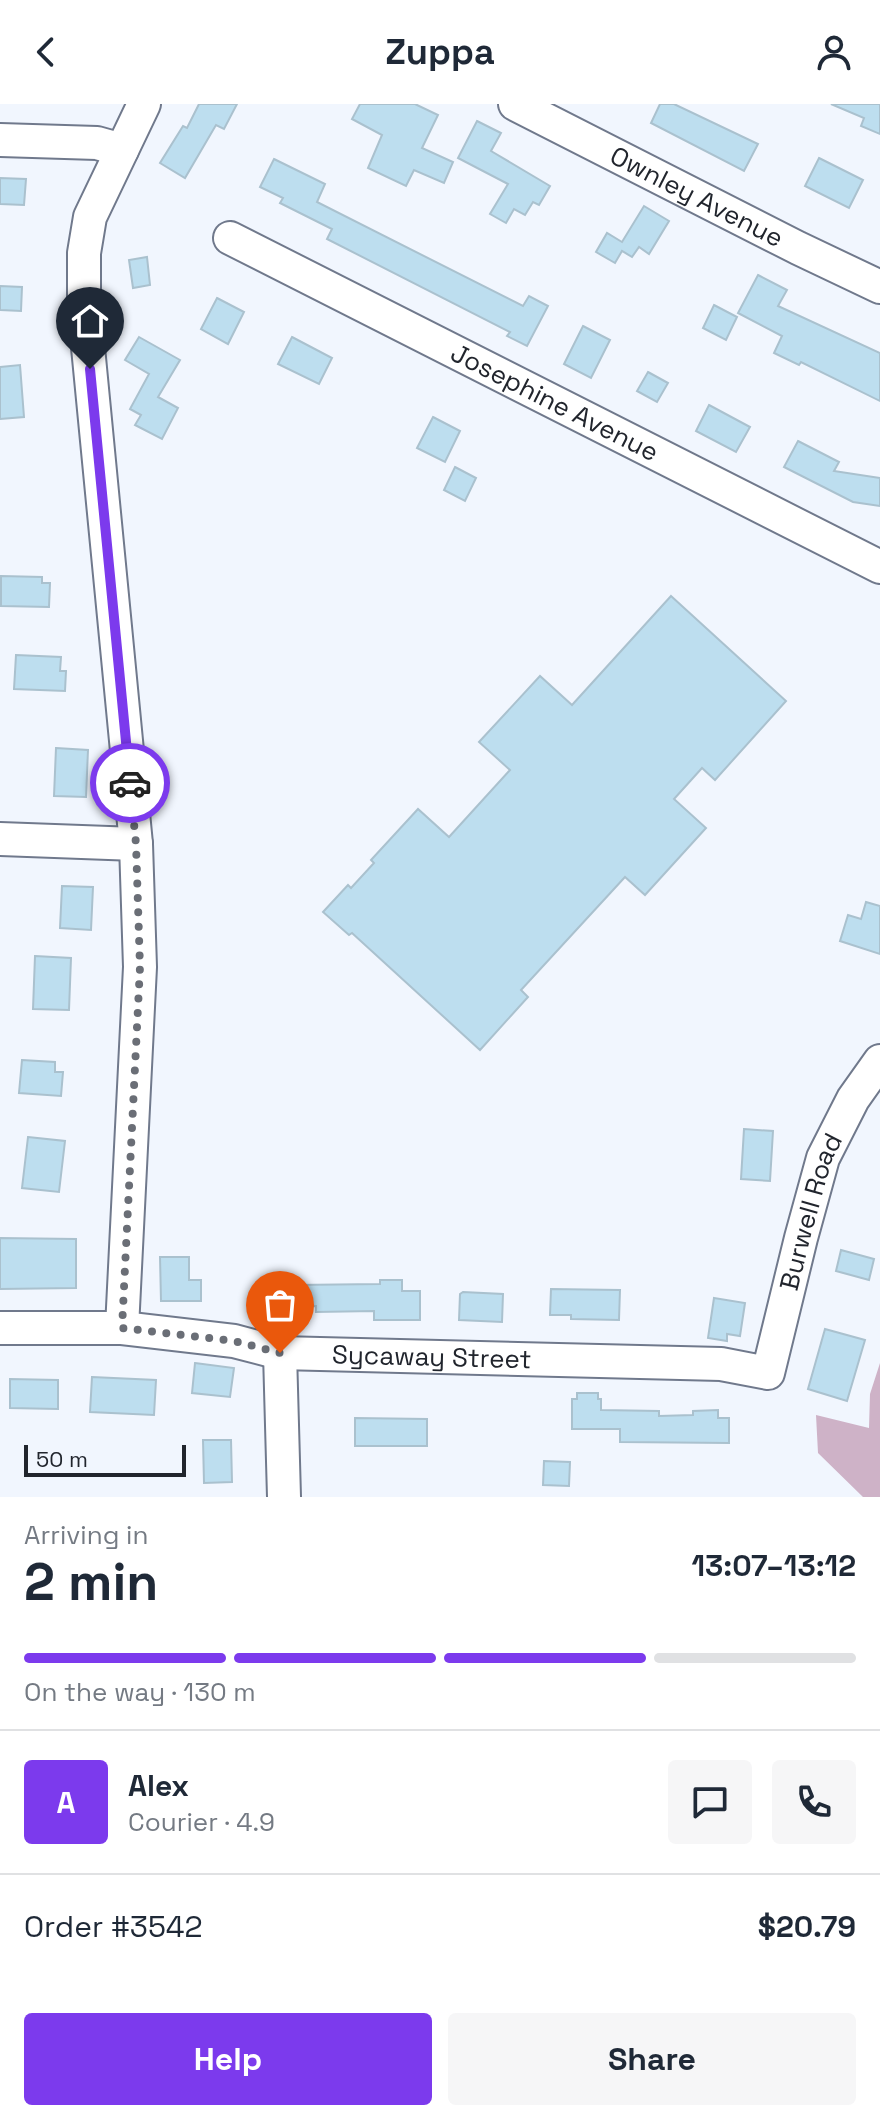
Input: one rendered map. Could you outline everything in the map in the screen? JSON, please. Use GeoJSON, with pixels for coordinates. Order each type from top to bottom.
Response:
{"type":"FeatureCollection","features":[{"type":"Feature","properties":{"kind":"street"},"geometry":{"type":"LineString","coordinates":[[122,1328],[140,967],[136,844],[84,306],[84,253],[90,217],[144,104]]}},
{"type":"Feature","properties":{"kind":"street","name":"Ownley Avenue"},"geometry":{"type":"LineString","coordinates":[[515,104],[880,287]]}},
{"type":"Feature","properties":{"kind":"street"},"geometry":{"type":"LineString","coordinates":[[0,140],[97,143],[122,150]]}},
{"type":"Feature","properties":{"kind":"street","name":"Josephine Avenue"},"geometry":{"type":"LineString","coordinates":[[230,238],[880,567]]}},
{"type":"Feature","properties":{"kind":"street"},"geometry":{"type":"LineString","coordinates":[[0,839],[136,844]]}},
{"type":"Feature","properties":{"kind":"street","name":"Burwell Road"},"geometry":{"type":"LineString","coordinates":[[768,1373],[823,1158],[853,1099],[880,1061]]}},
{"type":"Feature","properties":{"kind":"street","name":"Sycaway Street"},"geometry":{"type":"LineString","coordinates":[[0,1328],[122,1328],[234,1341],[280,1353],[721,1364],[768,1373]]}},
{"type":"Feature","properties":{"kind":"street"},"geometry":{"type":"LineString","coordinates":[[280,1353],[284,1497]]}},
{"type":"Feature","properties":{"kind":"shaded area"},"geometry":{"type":"Polygon","coordinates":[[[880,1363],[880,1497],[863,1497],[818,1453],[816,1415],[869,1428],[870,1394],[880,1363]]]}},
{"type":"Feature","properties":{"kind":"building"},"geometry":{"type":"Polygon","coordinates":[[[199,104],[237,104],[224,129],[216,125],[185,178],[160,163],[183,126],[187,128],[199,104]]]}},
{"type":"Feature","properties":{"kind":"building"},"geometry":{"type":"Polygon","coordinates":[[[360,104],[415,104],[438,115],[422,148],[453,162],[444,183],[414,170],[406,186],[368,168],[382,135],[352,119],[360,104]]]}},
{"type":"Feature","properties":{"kind":"building"},"geometry":{"type":"Polygon","coordinates":[[[660,104],[674,104],[758,144],[744,171],[651,123],[660,104]]]}},
{"type":"Feature","properties":{"kind":"building"},"geometry":{"type":"Polygon","coordinates":[[[831,104],[880,104],[880,134],[861,126],[864,118],[831,104]]]}},
{"type":"Feature","properties":{"kind":"building"},"geometry":{"type":"Polygon","coordinates":[[[477,121],[501,133],[491,151],[550,186],[539,205],[533,202],[525,215],[514,209],[506,223],[490,214],[508,184],[458,158],[477,121]]]}},
{"type":"Feature","properties":{"kind":"building"},"geometry":{"type":"Polygon","coordinates":[[[819,158],[863,180],[849,208],[805,186],[819,158]]]}},
{"type":"Feature","properties":{"kind":"building"},"geometry":{"type":"Polygon","coordinates":[[[274,159],[325,184],[317,202],[523,306],[529,296],[548,306],[527,346],[507,336],[510,332],[327,239],[332,229],[280,203],[283,198],[260,187],[274,159]]]}},
{"type":"Feature","properties":{"kind":"building"},"geometry":{"type":"Polygon","coordinates":[[[0,178],[26,179],[24,205],[0,204],[0,178]]]}},
{"type":"Feature","properties":{"kind":"building"},"geometry":{"type":"Polygon","coordinates":[[[644,206],[669,221],[649,254],[639,247],[632,257],[622,251],[615,263],[596,252],[607,233],[622,242],[644,206]]]}},
{"type":"Feature","properties":{"kind":"building"},"geometry":{"type":"Polygon","coordinates":[[[147,257],[150,285],[133,288],[129,260],[147,257]]]}},
{"type":"Feature","properties":{"kind":"building"},"geometry":{"type":"Polygon","coordinates":[[[758,275],[787,290],[778,306],[880,353],[880,401],[801,362],[799,365],[774,353],[782,336],[738,313],[758,275]]]}},
{"type":"Feature","properties":{"kind":"building"},"geometry":{"type":"Polygon","coordinates":[[[0,286],[22,287],[21,311],[0,310],[0,286]]]}},
{"type":"Feature","properties":{"kind":"building"},"geometry":{"type":"Polygon","coordinates":[[[217,298],[244,312],[228,344],[201,329],[217,298]]]}},
{"type":"Feature","properties":{"kind":"building"},"geometry":{"type":"Polygon","coordinates":[[[714,305],[737,317],[726,340],[703,328],[714,305]]]}},
{"type":"Feature","properties":{"kind":"building"},"geometry":{"type":"Polygon","coordinates":[[[583,326],[610,340],[591,378],[564,364],[583,326]]]}},
{"type":"Feature","properties":{"kind":"building"},"geometry":{"type":"Polygon","coordinates":[[[139,337],[180,360],[158,397],[178,408],[162,439],[135,425],[141,415],[130,409],[149,374],[125,360],[139,337]]]}},
{"type":"Feature","properties":{"kind":"building"},"geometry":{"type":"Polygon","coordinates":[[[292,337],[332,358],[319,384],[278,364],[292,337]]]}},
{"type":"Feature","properties":{"kind":"building"},"geometry":{"type":"Polygon","coordinates":[[[20,365],[24,417],[0,419],[0,367],[20,365]]]}},
{"type":"Feature","properties":{"kind":"building"},"geometry":{"type":"Polygon","coordinates":[[[648,372],[668,383],[657,402],[637,391],[648,372]]]}},
{"type":"Feature","properties":{"kind":"building"},"geometry":{"type":"Polygon","coordinates":[[[709,405],[750,427],[736,452],[696,431],[709,405]]]}},
{"type":"Feature","properties":{"kind":"building"},"geometry":{"type":"Polygon","coordinates":[[[433,417],[460,431],[445,462],[417,448],[433,417]]]}},
{"type":"Feature","properties":{"kind":"building"},"geometry":{"type":"Polygon","coordinates":[[[798,441],[839,462],[834,471],[880,478],[880,506],[853,502],[784,467],[798,441]]]}},
{"type":"Feature","properties":{"kind":"building"},"geometry":{"type":"Polygon","coordinates":[[[455,467],[476,478],[465,501],[444,490],[455,467]]]}},
{"type":"Feature","properties":{"kind":"building"},"geometry":{"type":"Polygon","coordinates":[[[1,576],[42,577],[42,583],[50,583],[49,607],[1,606],[1,576]]]}},
{"type":"Feature","properties":{"kind":"building"},"geometry":{"type":"Polygon","coordinates":[[[671,596],[786,701],[715,780],[702,768],[674,799],[706,828],[645,895],[625,877],[521,990],[528,997],[480,1050],[352,933],[349,935],[323,912],[348,885],[351,888],[374,863],[371,860],[418,809],[449,837],[510,770],[479,742],[540,676],[572,705],[671,596]]]}},
{"type":"Feature","properties":{"kind":"building"},"geometry":{"type":"Polygon","coordinates":[[[16,655],[61,657],[60,671],[66,671],[65,691],[14,689],[16,655]]]}},
{"type":"Feature","properties":{"kind":"building"},"geometry":{"type":"Polygon","coordinates":[[[56,748],[88,750],[86,797],[54,796],[56,748]]]}},
{"type":"Feature","properties":{"kind":"building"},"geometry":{"type":"Polygon","coordinates":[[[62,886],[93,887],[91,930],[60,928],[62,886]]]}},
{"type":"Feature","properties":{"kind":"building"},"geometry":{"type":"Polygon","coordinates":[[[866,902],[880,906],[880,954],[840,941],[848,915],[861,919],[866,902]]]}},
{"type":"Feature","properties":{"kind":"building"},"geometry":{"type":"Polygon","coordinates":[[[35,956],[71,958],[69,1010],[33,1009],[35,956]]]}},
{"type":"Feature","properties":{"kind":"building"},"geometry":{"type":"Polygon","coordinates":[[[22,1060],[55,1062],[55,1072],[63,1072],[61,1096],[19,1093],[22,1060]]]}},
{"type":"Feature","properties":{"kind":"building"},"geometry":{"type":"Polygon","coordinates":[[[744,1129],[773,1131],[770,1181],[741,1179],[744,1129]]]}},
{"type":"Feature","properties":{"kind":"building"},"geometry":{"type":"Polygon","coordinates":[[[28,1137],[65,1141],[59,1192],[22,1188],[28,1137]]]}},
{"type":"Feature","properties":{"kind":"building"},"geometry":{"type":"Polygon","coordinates":[[[0,1238],[76,1239],[76,1288],[0,1289],[0,1238]]]}},
{"type":"Feature","properties":{"kind":"building"},"geometry":{"type":"Polygon","coordinates":[[[841,1250],[874,1259],[869,1280],[836,1271],[841,1250]]]}},
{"type":"Feature","properties":{"kind":"building"},"geometry":{"type":"Polygon","coordinates":[[[160,1257],[189,1257],[189,1280],[201,1280],[201,1301],[161,1301],[160,1257]]]}},
{"type":"Feature","properties":{"kind":"building"},"geometry":{"type":"Polygon","coordinates":[[[380,1280],[402,1280],[402,1291],[420,1291],[420,1320],[374,1320],[374,1311],[316,1312],[316,1306],[295,1307],[295,1285],[380,1284],[380,1280]]]}},
{"type":"Feature","properties":{"kind":"building"},"geometry":{"type":"Polygon","coordinates":[[[551,1289],[620,1290],[619,1320],[571,1319],[571,1315],[550,1315],[551,1289]]]}},
{"type":"Feature","properties":{"kind":"building"},"geometry":{"type":"Polygon","coordinates":[[[460,1294],[503,1294],[502,1322],[459,1320],[460,1294]]]}},
{"type":"Feature","properties":{"kind":"building"},"geometry":{"type":"Polygon","coordinates":[[[714,1298],[745,1303],[740,1336],[727,1334],[727,1341],[708,1338],[714,1298]]]}},
{"type":"Feature","properties":{"kind":"building"},"geometry":{"type":"Polygon","coordinates":[[[825,1329],[865,1340],[847,1401],[808,1389],[825,1329]]]}},
{"type":"Feature","properties":{"kind":"building"},"geometry":{"type":"Polygon","coordinates":[[[195,1363],[234,1368],[230,1397],[192,1393],[195,1363]]]}},
{"type":"Feature","properties":{"kind":"building"},"geometry":{"type":"Polygon","coordinates":[[[92,1377],[156,1380],[154,1415],[90,1412],[92,1377]]]}},
{"type":"Feature","properties":{"kind":"building"},"geometry":{"type":"Polygon","coordinates":[[[10,1379],[58,1380],[58,1409],[10,1408],[10,1379]]]}},
{"type":"Feature","properties":{"kind":"building"},"geometry":{"type":"Polygon","coordinates":[[[577,1393],[598,1393],[601,1410],[659,1411],[659,1416],[693,1415],[693,1411],[718,1410],[718,1418],[729,1418],[729,1443],[620,1442],[620,1429],[572,1429],[572,1399],[577,1399],[577,1393]]]}},
{"type":"Feature","properties":{"kind":"building"},"geometry":{"type":"Polygon","coordinates":[[[355,1418],[427,1419],[427,1446],[355,1446],[355,1418]]]}},
{"type":"Feature","properties":{"kind":"building"},"geometry":{"type":"Polygon","coordinates":[[[203,1440],[231,1440],[232,1482],[204,1483],[203,1440]]]}},
{"type":"Feature","properties":{"kind":"building"},"geometry":{"type":"Polygon","coordinates":[[[544,1461],[570,1462],[569,1486],[543,1485],[544,1461]]]}},
{"type":"Feature","properties":{"kind":"way so far"},"geometry":{"type":"LineString","coordinates":[[130,783],[136,844],[140,967],[122,1328],[234,1341],[280,1353]]}},
{"type":"Feature","properties":{"kind":"route"},"geometry":{"type":"LineString","coordinates":[[90,369],[130,783]]}}]}
